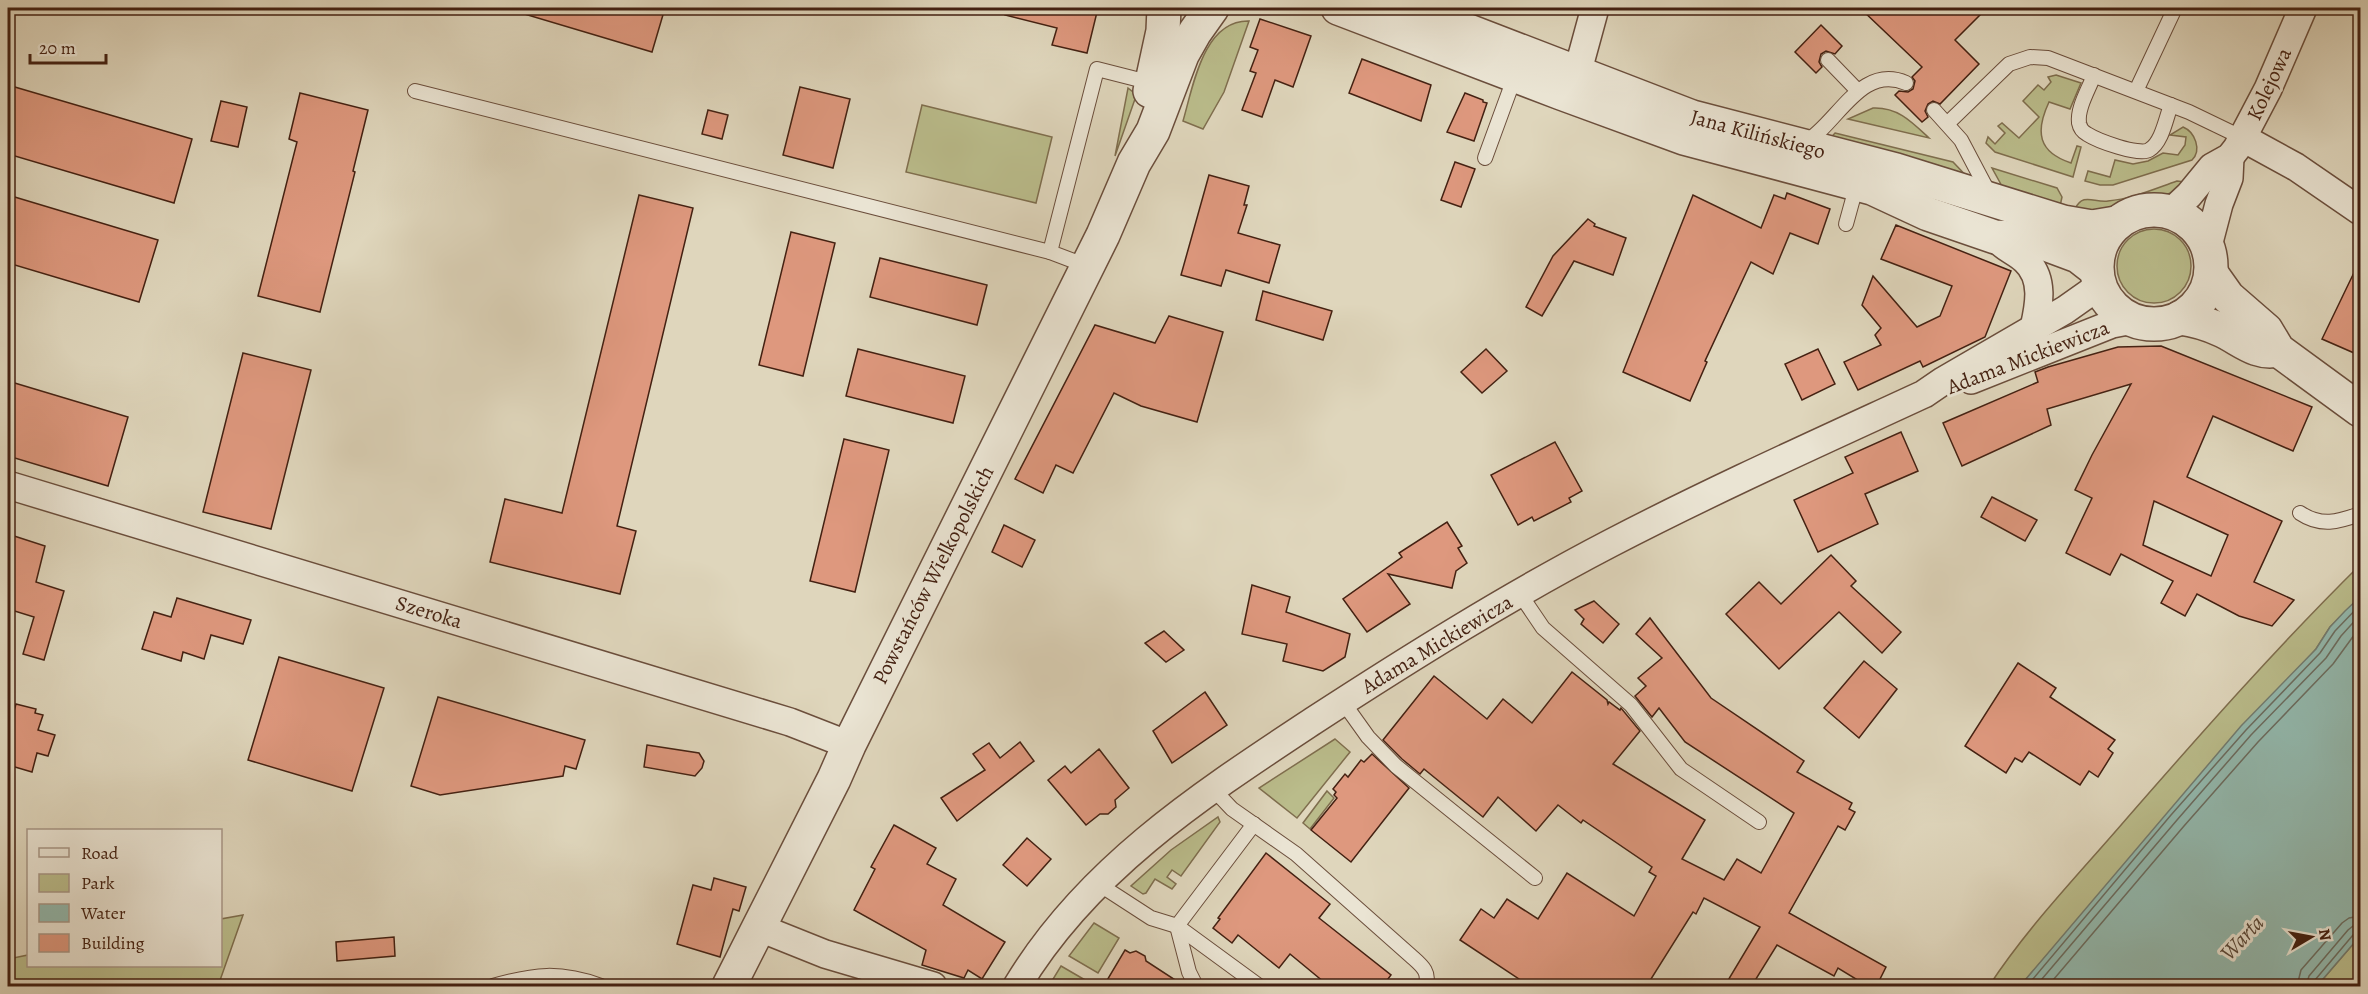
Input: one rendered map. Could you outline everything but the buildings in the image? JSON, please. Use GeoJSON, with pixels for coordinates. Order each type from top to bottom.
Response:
{"type":"FeatureCollection","features":[{"type":"Feature","properties":{"kind":"street","name":"Powstańców Wielkopolskich"},"geometry":{"type":"LineString","coordinates":[[1134,163],[1139,129],[1163,31],[1164,8]]}},
{"type":"Feature","properties":{"kind":"street","name":"Powstańców Wielkopolskich"},"geometry":{"type":"LineString","coordinates":[[729,987],[1087,266],[1134,163],[1153,131],[1186,47],[1212,8]]}},
{"type":"Feature","properties":{"kind":"street","name":"Jana Kilińskiego"},"geometry":{"type":"LineString","coordinates":[[1338,8],[1515,76],[1569,83],[1796,146],[1896,170],[2083,226],[2116,223]]}},
{"type":"Feature","properties":{"kind":"street","name":"Jana Kilińskiego"},"geometry":{"type":"LineString","coordinates":[[1409,8],[1694,141],[1886,193],[1928,214],[1995,237],[2020,237],[2055,247],[2085,260],[2098,278]]}},
{"type":"Feature","properties":{"kind":"street"},"geometry":{"type":"LineString","coordinates":[[1569,83],[1595,8]]}},
{"type":"Feature","properties":{"kind":"street","name":"Kolejowa"},"geometry":{"type":"LineString","coordinates":[[2209,260],[2219,204],[2237,148],[2268,89],[2303,8]]}},
{"type":"Feature","properties":{"kind":"street"},"geometry":{"type":"LineString","coordinates":[[2237,148],[2296,167],[2361,211]]}},
{"type":"Feature","properties":{"kind":"street","name":"Kolejowa"},"geometry":{"type":"LineString","coordinates":[[2171,212],[2189,195],[2212,167],[2237,148]]}},
{"type":"Feature","properties":{"kind":"street"},"geometry":{"type":"LineString","coordinates":[[2209,260],[2206,291],[2195,307],[2180,318],[2164,323],[2148,324],[2133,320],[2118,312],[2107,300],[2098,278],[2098,252],[2104,236],[2116,223],[2133,213],[2152,209],[2171,212],[2186,219],[2193,225],[2228,297],[2272,336],[2278,351],[2361,410]]}},
{"type":"Feature","properties":{"kind":"street","name":"Jana Kilińskiego"},"geometry":{"type":"LineString","coordinates":[[1995,237],[2001,244],[2026,261],[2036,277],[2039,306],[2034,328]]}},
{"type":"Feature","properties":{"kind":"street","name":"Adama Mickiewicza"},"geometry":{"type":"LineString","coordinates":[[1017,987],[1065,918],[1097,883],[1152,833],[1343,702],[1520,594],[1626,535],[1924,394],[2076,303],[2098,278]]}},
{"type":"Feature","properties":{"kind":"street"},"geometry":{"type":"LineString","coordinates":[[2180,318],[2209,325],[2257,350],[2278,351]]}},
{"type":"Feature","properties":{"kind":"street","name":"Adama Mickiewicza"},"geometry":{"type":"LineString","coordinates":[[1924,394],[1946,390],[2112,324],[2133,320]]}},
{"type":"Feature","properties":{"kind":"street","name":"Szeroka"},"geometry":{"type":"LineString","coordinates":[[8,485],[790,722],[849,745]]}},
{"type":"Feature","properties":{"kind":"street"},"geometry":{"type":"LineString","coordinates":[[760,928],[825,954],[933,987]]}},
{"type":"Feature","properties":{"kind":"lane"},"geometry":{"type":"LineString","coordinates":[[2136,91],[2175,8]]}},
{"type":"Feature","properties":{"kind":"lane"},"geometry":{"type":"LineString","coordinates":[[1948,123],[2000,72],[2019,60],[2031,57],[2048,58],[2171,105],[2237,148]]}},
{"type":"Feature","properties":{"kind":"lane"},"geometry":{"type":"LineString","coordinates":[[1828,60],[1858,91]]}},
{"type":"Feature","properties":{"kind":"lane"},"geometry":{"type":"LineString","coordinates":[[1050,252],[1097,69],[1152,83]]}},
{"type":"Feature","properties":{"kind":"lane"},"geometry":{"type":"LineString","coordinates":[[2094,75],[2079,112],[2079,125],[2086,134],[2133,151],[2146,152],[2152,149],[2158,140],[2171,105]]}},
{"type":"Feature","properties":{"kind":"lane"},"geometry":{"type":"LineString","coordinates":[[1485,158],[1515,76]]}},
{"type":"Feature","properties":{"kind":"lane"},"geometry":{"type":"LineString","coordinates":[[1796,146],[1820,131],[1858,91],[1878,80],[1894,79],[1906,83]]}},
{"type":"Feature","properties":{"kind":"lane"},"geometry":{"type":"LineString","coordinates":[[415,91],[1050,252],[1087,266]]}},
{"type":"Feature","properties":{"kind":"lane"},"geometry":{"type":"LineString","coordinates":[[1934,110],[1961,140],[1992,199]]}},
{"type":"Feature","properties":{"kind":"lane"},"geometry":{"type":"LineString","coordinates":[[1846,224],[1857,184]]}},
{"type":"Feature","properties":{"kind":"lane"},"geometry":{"type":"LineString","coordinates":[[2300,513],[2309,519],[2329,523],[2361,514]]}},
{"type":"Feature","properties":{"kind":"lane"},"geometry":{"type":"LineString","coordinates":[[1520,594],[1543,628],[1631,705],[1681,769],[1759,822]]}},
{"type":"Feature","properties":{"kind":"lane"},"geometry":{"type":"LineString","coordinates":[[1343,702],[1368,737],[1396,766],[1535,878]]}},
{"type":"Feature","properties":{"kind":"lane"},"geometry":{"type":"LineString","coordinates":[[1213,789],[1225,803],[1296,854],[1411,956],[1426,972],[1428,977],[1425,987]]}},
{"type":"Feature","properties":{"kind":"lane"},"geometry":{"type":"LineString","coordinates":[[1177,926],[1254,824]]}},
{"type":"Feature","properties":{"kind":"lane"},"geometry":{"type":"LineString","coordinates":[[1097,883],[1151,918],[1177,926],[1258,987]]}},
{"type":"Feature","properties":{"kind":"lane"},"geometry":{"type":"LineString","coordinates":[[1177,926],[1189,972],[1196,987]]}},
{"type":"Feature","properties":{"kind":"lane"},"geometry":{"type":"LineString","coordinates":[[493,987],[540,975],[556,974],[570,976],[602,987]]}},
{"type":"Feature","properties":{"kind":"green space"},"geometry":{"type":"Polygon","coordinates":[[[1249,21],[1224,92],[1203,129],[1183,121],[1196,74],[1211,43],[1221,31],[1233,24],[1249,21]]]}},
{"type":"Feature","properties":{"kind":"green space"},"geometry":{"type":"Polygon","coordinates":[[[2056,75],[2081,83],[2070,109],[2049,102],[2042,123],[2042,140],[2052,153],[2071,163],[2077,146],[2081,147],[2073,177],[1995,152],[1986,143],[1988,137],[1995,144],[2005,133],[1998,126],[2002,123],[2019,138],[2039,117],[2023,101],[2038,85],[2044,90],[2051,82],[2048,77],[2056,75]]]}},
{"type":"Feature","properties":{"kind":"green space"},"geometry":{"type":"Polygon","coordinates":[[[1128,88],[1133,92],[1135,99],[1115,156],[1128,88]]]}},
{"type":"Feature","properties":{"kind":"green space"},"geometry":{"type":"Polygon","coordinates":[[[922,105],[1052,137],[1036,203],[906,172],[922,105]]]}},
{"type":"Feature","properties":{"kind":"green space"},"geometry":{"type":"Polygon","coordinates":[[[1873,108],[1882,108],[1897,113],[1929,138],[1848,119],[1873,108]]]}},
{"type":"Feature","properties":{"kind":"green space"},"geometry":{"type":"Polygon","coordinates":[[[2183,127],[2191,133],[2196,142],[2195,156],[2192,160],[2113,185],[2100,185],[2085,181],[2088,171],[2110,177],[2115,160],[2133,164],[2148,161],[2163,153],[2178,155],[2185,145],[2186,137],[2170,135],[2183,127]]]}},
{"type":"Feature","properties":{"kind":"green space"},"geometry":{"type":"Polygon","coordinates":[[[1835,133],[1953,162],[1971,181],[1825,144],[1835,133]]]}},
{"type":"Feature","properties":{"kind":"green space"},"geometry":{"type":"Polygon","coordinates":[[[1992,168],[2057,188],[2062,197],[2059,211],[2003,188],[1992,168]]]}},
{"type":"Feature","properties":{"kind":"green space"},"geometry":{"type":"Polygon","coordinates":[[[2177,181],[2185,182],[2172,193],[2126,202],[2103,214],[2075,209],[2085,200],[2117,200],[2177,181]]]}},
{"type":"Feature","properties":{"kind":"green space"},"geometry":{"type":"Polygon","coordinates":[[[2147,229],[2161,229],[2175,235],[2185,245],[2191,259],[2191,273],[2185,287],[2175,297],[2161,303],[2147,303],[2133,297],[2123,287],[2117,273],[2117,259],[2123,245],[2133,235],[2147,229]]]}},
{"type":"Feature","properties":{"kind":"green space"},"geometry":{"type":"Polygon","coordinates":[[[2360,565],[2360,597],[2330,627],[2316,649],[2020,986],[1989,986],[2038,920],[2184,753],[2271,657],[2360,565]]]}},
{"type":"Feature","properties":{"kind":"green space"},"geometry":{"type":"Polygon","coordinates":[[[1335,739],[1350,752],[1297,818],[1259,788],[1335,739]]]}},
{"type":"Feature","properties":{"kind":"green space"},"geometry":{"type":"Polygon","coordinates":[[[1327,791],[1334,798],[1310,829],[1303,823],[1327,791]]]}},
{"type":"Feature","properties":{"kind":"green space"},"geometry":{"type":"Polygon","coordinates":[[[1218,817],[1220,822],[1181,876],[1172,870],[1167,877],[1176,884],[1172,889],[1155,879],[1143,894],[1131,886],[1171,850],[1218,817]]]}},
{"type":"Feature","properties":{"kind":"green space"},"geometry":{"type":"Polygon","coordinates":[[[243,915],[218,986],[8,986],[8,959],[27,955],[27,967],[222,967],[222,919],[243,915]]]}},
{"type":"Feature","properties":{"kind":"green space"},"geometry":{"type":"Polygon","coordinates":[[[1094,923],[1119,938],[1098,973],[1069,956],[1094,923]]]}},
{"type":"Feature","properties":{"kind":"green space"},"geometry":{"type":"Polygon","coordinates":[[[2360,936],[2360,986],[2317,986],[2360,936]]]}},
{"type":"Feature","properties":{"kind":"green space"},"geometry":{"type":"Polygon","coordinates":[[[1061,966],[1092,984],[1090,986],[1053,986],[1050,984],[1061,966]]]}},
{"type":"Feature","properties":{"kind":"water","name":"Warta"},"geometry":{"type":"Polygon","coordinates":[[[2360,597],[2360,936],[2317,986],[2020,986],[2241,726],[2316,649],[2330,627],[2360,597]]]}}]}
